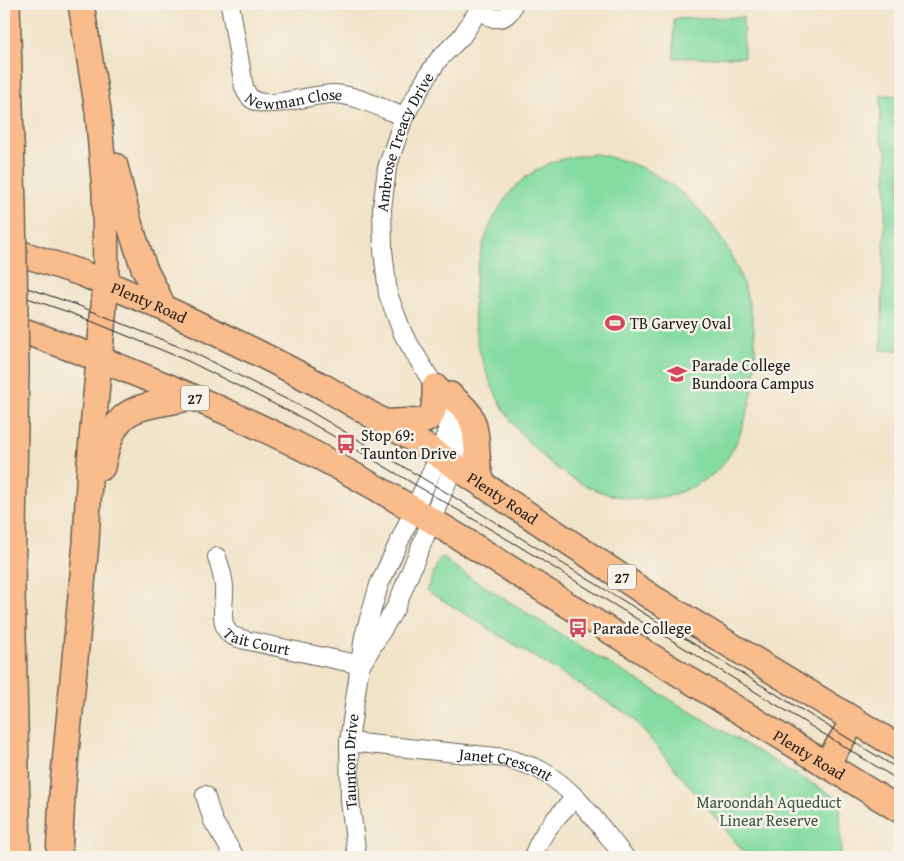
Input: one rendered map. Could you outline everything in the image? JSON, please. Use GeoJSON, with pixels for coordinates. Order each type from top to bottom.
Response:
{"type":"FeatureCollection","features":[{"type":"Feature","properties":{"kind":"highway"},"geometry":{"type":"LineString","coordinates":[[7,4],[16,370],[12,589],[18,857]]}},
{"type":"Feature","properties":{"kind":"highway"},"geometry":{"type":"LineString","coordinates":[[59,857],[62,795],[86,543],[90,462],[106,273],[105,191],[98,111],[81,4]]}},
{"type":"Feature","properties":{"kind":"highway"},"geometry":{"type":"LineString","coordinates":[[81,4],[119,186],[129,223],[146,274],[164,308]]}},
{"type":"Feature","properties":{"kind":"highway","name":"Plenty Road"},"geometry":{"type":"LineString","coordinates":[[4,248],[81,273],[106,273],[164,308],[264,356],[324,388],[446,461],[653,598],[900,748]]}},
{"type":"Feature","properties":{"kind":"highway","name":"Plenty Road"},"geometry":{"type":"LineString","coordinates":[[4,324],[98,367],[192,397],[289,441],[417,526],[826,764],[900,810]]}},
{"type":"Feature","properties":{"kind":"highway"},"geometry":{"type":"LineString","coordinates":[[385,423],[400,420],[419,422],[430,418],[443,391],[466,410],[470,416],[475,433],[479,477],[484,486]]}},
{"type":"Feature","properties":{"kind":"highway"},"geometry":{"type":"LineString","coordinates":[[86,543],[96,510],[100,476],[109,438],[117,423],[130,411],[148,405],[192,397]]}},
{"type":"Feature","properties":{"kind":"highway"},"geometry":{"type":"LineString","coordinates":[[826,764],[854,720]]}},
{"type":"Feature","properties":{"kind":"street","name":"Newman Close"},"geometry":{"type":"LineString","coordinates":[[230,4],[244,87],[250,98],[256,102],[269,103],[336,94],[358,99],[404,117]]}},
{"type":"Feature","properties":{"kind":"street","name":"Ambrose Treacy Drive"},"geometry":{"type":"LineString","coordinates":[[417,526],[446,461],[447,413],[443,391],[403,334],[388,294],[382,230],[384,188],[391,153],[404,117],[439,59],[462,36],[482,4]]}},
{"type":"Feature","properties":{"kind":"street"},"geometry":{"type":"LineString","coordinates":[[482,4],[486,14],[495,19]]}},
{"type":"Feature","properties":{"kind":"street","name":"Ambrose Treacy Drive"},"geometry":{"type":"LineString","coordinates":[[462,36],[495,19],[504,17],[508,14],[513,4]]}},
{"type":"Feature","properties":{"kind":"street","name":"Taunton Drive"},"geometry":{"type":"LineString","coordinates":[[357,857],[350,802],[350,742],[364,636],[379,585],[417,526]]}},
{"type":"Feature","properties":{"kind":"street","name":"Tait Court"},"geometry":{"type":"LineString","coordinates":[[217,557],[225,590],[225,625],[231,635],[245,640],[361,665]]}},
{"type":"Feature","properties":{"kind":"street","name":"Janet Crescent"},"geometry":{"type":"LineString","coordinates":[[350,742],[506,758],[523,763],[542,771],[576,797],[625,857]]}},
{"type":"Feature","properties":{"kind":"street"},"geometry":{"type":"LineString","coordinates":[[205,795],[213,822],[235,857]]}},
{"type":"Feature","properties":{"kind":"street"},"geometry":{"type":"LineString","coordinates":[[533,857],[542,836],[553,821],[576,797]]}},
{"type":"Feature","properties":{"kind":"green space"},"geometry":{"type":"Polygon","coordinates":[[[743,17],[744,57],[674,58],[674,19],[743,17]]]}},
{"type":"Feature","properties":{"kind":"green space"},"geometry":{"type":"Polygon","coordinates":[[[881,95],[900,96],[900,351],[881,350],[887,151],[880,139],[881,95]]]}},
{"type":"Feature","properties":{"kind":"green space","name":"TB Garvey Oval"},"geometry":{"type":"Polygon","coordinates":[[[594,154],[635,165],[672,185],[702,213],[726,247],[744,285],[753,326],[755,368],[748,410],[729,456],[717,471],[709,477],[682,491],[654,498],[627,498],[601,492],[576,481],[553,465],[513,423],[498,399],[481,356],[476,332],[474,305],[476,278],[482,250],[491,224],[504,201],[521,181],[542,167],[561,159],[594,154]]]}},
{"type":"Feature","properties":{"kind":"green space","name":"Maroondah Aqueduct Linear Reserve"},"geometry":{"type":"Polygon","coordinates":[[[445,557],[449,564],[588,651],[840,800],[841,857],[748,857],[632,717],[426,590],[440,558],[445,557]]]}},
{"type":"Feature","properties":{"kind":"tram line"},"geometry":{"type":"LineString","coordinates":[[4,280],[77,305],[192,352],[310,411],[900,770]]}},
{"type":"Feature","properties":{"kind":"tram line"},"geometry":{"type":"LineString","coordinates":[[4,290],[74,314],[188,361],[306,420],[517,545],[900,781]]}},
{"type":"Feature","properties":{"kind":"place","name":"TB Garvey Oval"},"geometry":{"type":"Point","coordinates":[615,323]}},
{"type":"Feature","properties":{"kind":"place","name":"Parade College Bundoora Campus"},"geometry":{"type":"Point","coordinates":[677,374]}},
{"type":"Feature","properties":{"kind":"place","name":"Stop 69: Taunton Drive"},"geometry":{"type":"Point","coordinates":[346,444]}},
{"type":"Feature","properties":{"kind":"place","name":"Parade College"},"geometry":{"type":"Point","coordinates":[578,628]}}]}
